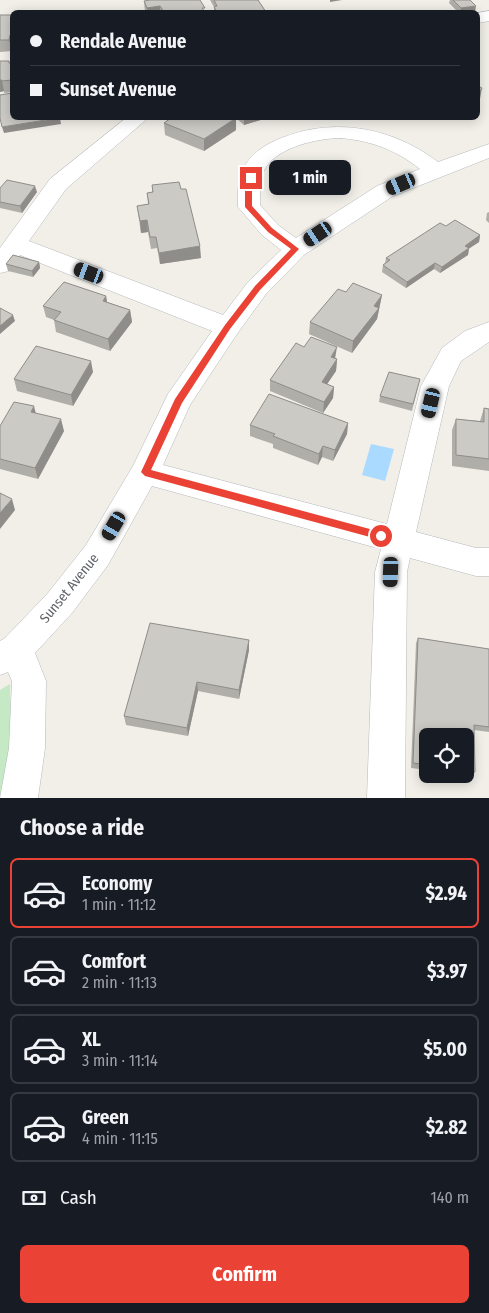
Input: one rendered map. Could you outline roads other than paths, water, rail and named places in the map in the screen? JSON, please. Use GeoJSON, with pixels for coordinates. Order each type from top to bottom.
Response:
{"type":"FeatureCollection","features":[{"type":"Feature","properties":{"kind":"street"},"geometry":{"type":"LineString","coordinates":[[0,265],[58,184],[136,120]]}},
{"type":"Feature","properties":{"kind":"street"},"geometry":{"type":"LineString","coordinates":[[296,249],[270,230],[249,207],[249,189],[254,168],[268,153],[297,139],[332,131],[390,142],[417,156],[434,170]]}},
{"type":"Feature","properties":{"kind":"street","name":"Sunset Avenue"},"geometry":{"type":"LineString","coordinates":[[18,798],[27,748],[28,681],[8,654],[60,603],[97,555],[145,472],[178,401],[228,327],[257,288],[296,249],[385,191],[434,170],[489,150]]}},
{"type":"Feature","properties":{"kind":"street"},"geometry":{"type":"LineString","coordinates":[[15,244],[228,327]]}},
{"type":"Feature","properties":{"kind":"street"},"geometry":{"type":"LineString","coordinates":[[386,798],[391,572],[435,386],[451,355],[474,338],[489,331]]}},
{"type":"Feature","properties":{"kind":"street"},"geometry":{"type":"LineString","coordinates":[[145,472],[476,562],[489,562]]}},
{"type":"Feature","properties":{"kind":"water"},"geometry":{"type":"Polygon","coordinates":[[[371,444],[394,449],[385,481],[362,475],[371,444]]]}}]}
